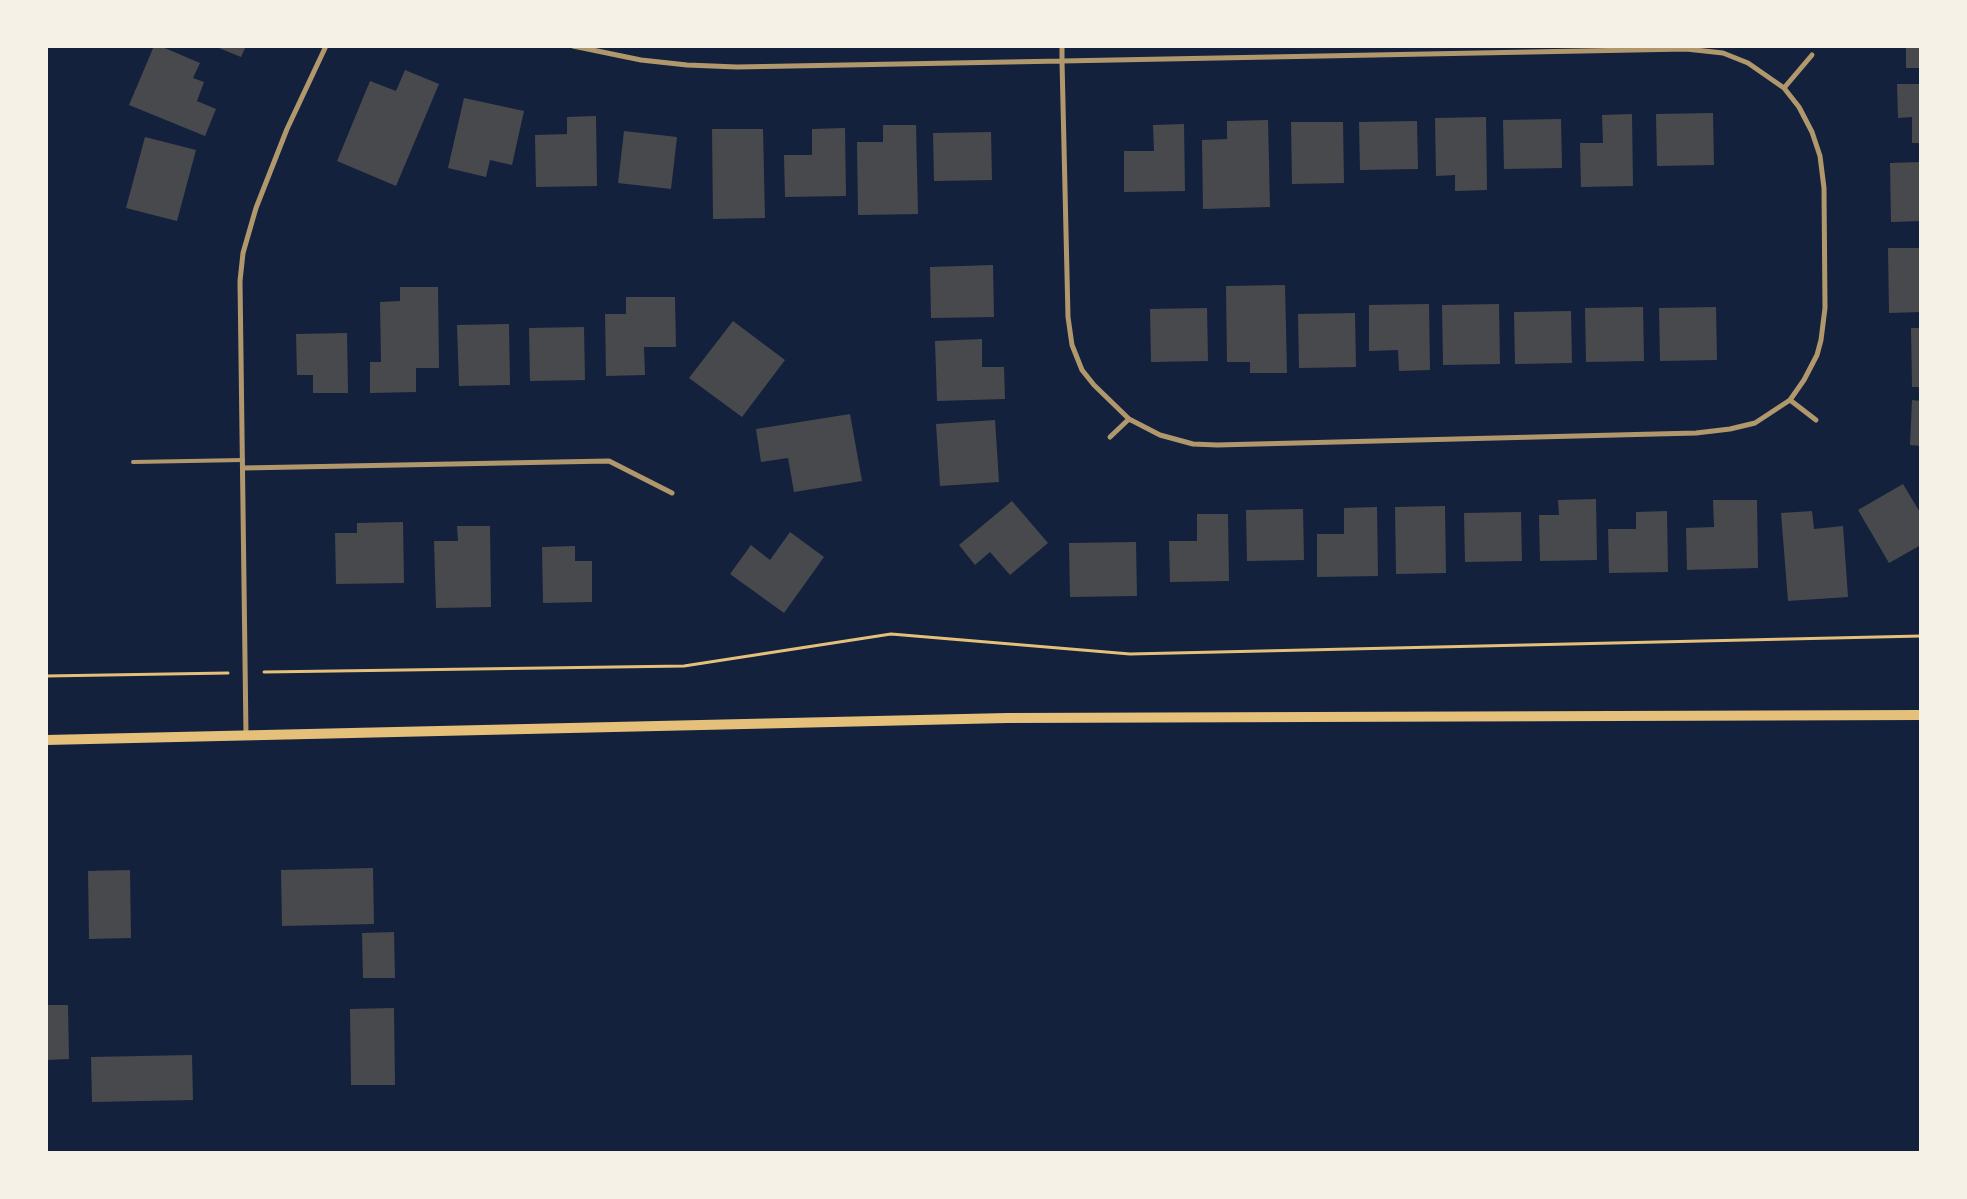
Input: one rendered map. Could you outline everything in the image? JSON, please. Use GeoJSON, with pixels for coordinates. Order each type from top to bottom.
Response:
{"type":"FeatureCollection","features":[{"type":"Feature","properties":{"kind":"main road"},"geometry":{"type":"LineString","coordinates":[[46,740],[1007,718],[1921,715]]}},
{"type":"Feature","properties":{"kind":"street"},"geometry":{"type":"LineString","coordinates":[[246,735],[240,281],[243,253],[256,208],[287,129],[326,46]]}},
{"type":"Feature","properties":{"kind":"street"},"geometry":{"type":"LineString","coordinates":[[573,46],[641,60],[687,65],[737,67],[1062,61],[1686,49],[1723,53],[1748,63],[1784,88],[1798,107],[1812,132],[1820,156],[1824,188],[1825,308],[1817,355],[1804,380],[1790,400],[1755,423],[1730,429],[1676,433],[1217,445],[1193,444],[1160,435],[1129,419],[1088,378],[1082,370],[1072,345],[1068,317],[1062,61],[1062,46]]}},
{"type":"Feature","properties":{"kind":"street"},"geometry":{"type":"LineString","coordinates":[[1784,88],[1812,55]]}},
{"type":"Feature","properties":{"kind":"street"},"geometry":{"type":"LineString","coordinates":[[1790,400],[1816,420]]}},
{"type":"Feature","properties":{"kind":"street"},"geometry":{"type":"LineString","coordinates":[[1110,437],[1129,419]]}},
{"type":"Feature","properties":{"kind":"street"},"geometry":{"type":"LineString","coordinates":[[243,468],[609,461],[672,494]]}},
{"type":"Feature","properties":{"kind":"lane"},"geometry":{"type":"LineString","coordinates":[[133,462],[243,460]]}},
{"type":"Feature","properties":{"kind":"path"},"geometry":{"type":"LineString","coordinates":[[46,676],[684,666],[891,634],[1130,654],[1921,636]]}},
{"type":"Feature","properties":{"kind":"building"},"geometry":{"type":"Polygon","coordinates":[[[154,46],[160,46],[200,63],[193,78],[204,82],[197,101],[216,109],[205,136],[129,105],[154,46]]]}},
{"type":"Feature","properties":{"kind":"building"},"geometry":{"type":"Polygon","coordinates":[[[214,46],[246,46],[241,57],[214,46]]]}},
{"type":"Feature","properties":{"kind":"building"},"geometry":{"type":"Polygon","coordinates":[[[1906,46],[1921,46],[1921,68],[1906,68],[1906,46]]]}},
{"type":"Feature","properties":{"kind":"building"},"geometry":{"type":"Polygon","coordinates":[[[405,70],[439,84],[396,186],[337,161],[370,81],[396,91],[405,70]]]}},
{"type":"Feature","properties":{"kind":"building"},"geometry":{"type":"Polygon","coordinates":[[[1897,84],[1921,84],[1921,143],[1912,143],[1912,117],[1898,118],[1897,84]]]}},
{"type":"Feature","properties":{"kind":"building"},"geometry":{"type":"Polygon","coordinates":[[[464,98],[524,111],[512,165],[490,160],[486,177],[448,168],[464,98]]]}},
{"type":"Feature","properties":{"kind":"building"},"geometry":{"type":"Polygon","coordinates":[[[1713,113],[1714,165],[1657,166],[1656,114],[1713,113]]]}},
{"type":"Feature","properties":{"kind":"building"},"geometry":{"type":"Polygon","coordinates":[[[1632,114],[1633,186],[1581,187],[1580,143],[1603,143],[1602,115],[1632,114]]]}},
{"type":"Feature","properties":{"kind":"building"},"geometry":{"type":"Polygon","coordinates":[[[596,116],[597,186],[536,187],[535,135],[567,134],[567,117],[596,116]]]}},
{"type":"Feature","properties":{"kind":"building"},"geometry":{"type":"Polygon","coordinates":[[[1486,117],[1487,190],[1455,191],[1455,175],[1436,176],[1435,118],[1486,117]]]}},
{"type":"Feature","properties":{"kind":"building"},"geometry":{"type":"Polygon","coordinates":[[[1561,119],[1562,168],[1504,169],[1503,120],[1561,119]]]}},
{"type":"Feature","properties":{"kind":"building"},"geometry":{"type":"Polygon","coordinates":[[[1268,120],[1270,207],[1203,209],[1202,140],[1227,139],[1227,121],[1268,120]]]}},
{"type":"Feature","properties":{"kind":"building"},"geometry":{"type":"Polygon","coordinates":[[[1417,121],[1418,169],[1360,170],[1359,122],[1417,121]]]}},
{"type":"Feature","properties":{"kind":"building"},"geometry":{"type":"Polygon","coordinates":[[[1291,122],[1343,122],[1344,183],[1292,184],[1291,122]]]}},
{"type":"Feature","properties":{"kind":"building"},"geometry":{"type":"Polygon","coordinates":[[[1184,124],[1185,191],[1124,192],[1124,151],[1154,151],[1153,125],[1184,124]]]}},
{"type":"Feature","properties":{"kind":"building"},"geometry":{"type":"Polygon","coordinates":[[[883,125],[916,125],[918,214],[858,215],[857,142],[883,142],[883,125]]]}},
{"type":"Feature","properties":{"kind":"building"},"geometry":{"type":"Polygon","coordinates":[[[845,128],[846,196],[785,197],[784,155],[812,155],[812,129],[845,128]]]}},
{"type":"Feature","properties":{"kind":"building"},"geometry":{"type":"Polygon","coordinates":[[[712,129],[763,129],[765,218],[713,219],[712,129]]]}},
{"type":"Feature","properties":{"kind":"building"},"geometry":{"type":"Polygon","coordinates":[[[624,131],[677,137],[671,189],[618,183],[624,131]]]}},
{"type":"Feature","properties":{"kind":"building"},"geometry":{"type":"Polygon","coordinates":[[[991,132],[992,180],[934,181],[933,133],[991,132]]]}},
{"type":"Feature","properties":{"kind":"building"},"geometry":{"type":"Polygon","coordinates":[[[145,137],[196,150],[177,221],[126,208],[145,137]]]}},
{"type":"Feature","properties":{"kind":"building"},"geometry":{"type":"Polygon","coordinates":[[[1921,162],[1921,221],[1891,222],[1890,163],[1921,162]]]}},
{"type":"Feature","properties":{"kind":"building"},"geometry":{"type":"Polygon","coordinates":[[[1888,248],[1921,248],[1921,312],[1889,313],[1888,248]]]}},
{"type":"Feature","properties":{"kind":"building"},"geometry":{"type":"Polygon","coordinates":[[[993,265],[994,317],[931,318],[930,267],[993,265]]]}},
{"type":"Feature","properties":{"kind":"building"},"geometry":{"type":"Polygon","coordinates":[[[1285,285],[1287,373],[1250,373],[1250,362],[1227,362],[1226,286],[1285,285]]]}},
{"type":"Feature","properties":{"kind":"building"},"geometry":{"type":"Polygon","coordinates":[[[400,287],[438,287],[439,368],[416,368],[416,392],[370,393],[370,362],[381,362],[380,302],[400,301],[400,287]]]}},
{"type":"Feature","properties":{"kind":"building"},"geometry":{"type":"Polygon","coordinates":[[[626,297],[675,297],[676,347],[644,347],[645,375],[606,376],[605,314],[626,314],[626,297]]]}},
{"type":"Feature","properties":{"kind":"building"},"geometry":{"type":"Polygon","coordinates":[[[1429,304],[1430,370],[1399,371],[1398,350],[1369,351],[1369,305],[1429,304]]]}},
{"type":"Feature","properties":{"kind":"building"},"geometry":{"type":"Polygon","coordinates":[[[1499,304],[1500,364],[1443,365],[1442,305],[1499,304]]]}},
{"type":"Feature","properties":{"kind":"building"},"geometry":{"type":"Polygon","coordinates":[[[1643,307],[1644,361],[1586,362],[1585,308],[1643,307]]]}},
{"type":"Feature","properties":{"kind":"building"},"geometry":{"type":"Polygon","coordinates":[[[1716,307],[1717,360],[1660,361],[1659,308],[1716,307]]]}},
{"type":"Feature","properties":{"kind":"building"},"geometry":{"type":"Polygon","coordinates":[[[1207,308],[1208,361],[1151,362],[1150,309],[1207,308]]]}},
{"type":"Feature","properties":{"kind":"building"},"geometry":{"type":"Polygon","coordinates":[[[1571,311],[1572,363],[1515,364],[1514,312],[1571,311]]]}},
{"type":"Feature","properties":{"kind":"building"},"geometry":{"type":"Polygon","coordinates":[[[1355,313],[1356,367],[1299,368],[1298,314],[1355,313]]]}},
{"type":"Feature","properties":{"kind":"building"},"geometry":{"type":"Polygon","coordinates":[[[733,321],[785,360],[742,417],[689,378],[733,321]]]}},
{"type":"Feature","properties":{"kind":"building"},"geometry":{"type":"Polygon","coordinates":[[[509,324],[510,385],[459,386],[457,325],[509,324]]]}},
{"type":"Feature","properties":{"kind":"building"},"geometry":{"type":"Polygon","coordinates":[[[584,327],[585,380],[530,381],[529,328],[584,327]]]}},
{"type":"Feature","properties":{"kind":"building"},"geometry":{"type":"Polygon","coordinates":[[[1911,328],[1921,328],[1921,387],[1912,387],[1911,328]]]}},
{"type":"Feature","properties":{"kind":"building"},"geometry":{"type":"Polygon","coordinates":[[[347,333],[348,393],[313,393],[313,375],[297,375],[296,334],[347,333]]]}},
{"type":"Feature","properties":{"kind":"building"},"geometry":{"type":"Polygon","coordinates":[[[982,339],[982,367],[1004,367],[1005,399],[937,401],[935,341],[982,339]]]}},
{"type":"Feature","properties":{"kind":"building"},"geometry":{"type":"Polygon","coordinates":[[[1912,400],[1921,401],[1921,446],[1910,445],[1912,400]]]}},
{"type":"Feature","properties":{"kind":"building"},"geometry":{"type":"Polygon","coordinates":[[[850,414],[862,481],[794,492],[788,458],[761,462],[756,429],[850,414]]]}},
{"type":"Feature","properties":{"kind":"building"},"geometry":{"type":"Polygon","coordinates":[[[995,420],[999,482],[940,486],[936,424],[995,420]]]}},
{"type":"Feature","properties":{"kind":"building"},"geometry":{"type":"Polygon","coordinates":[[[1903,484],[1921,514],[1921,545],[1889,563],[1858,510],[1903,484]]]}},
{"type":"Feature","properties":{"kind":"building"},"geometry":{"type":"Polygon","coordinates":[[[1596,499],[1597,560],[1540,561],[1539,515],[1559,515],[1558,500],[1596,499]]]}},
{"type":"Feature","properties":{"kind":"building"},"geometry":{"type":"Polygon","coordinates":[[[1713,500],[1757,500],[1758,568],[1687,570],[1686,528],[1714,527],[1713,500]]]}},
{"type":"Feature","properties":{"kind":"building"},"geometry":{"type":"Polygon","coordinates":[[[1012,501],[1048,543],[1010,575],[990,552],[975,565],[959,545],[1012,501]]]}},
{"type":"Feature","properties":{"kind":"building"},"geometry":{"type":"Polygon","coordinates":[[[1445,506],[1446,573],[1396,574],[1395,507],[1445,506]]]}},
{"type":"Feature","properties":{"kind":"building"},"geometry":{"type":"Polygon","coordinates":[[[1377,507],[1378,576],[1317,577],[1317,534],[1344,534],[1344,508],[1377,507]]]}},
{"type":"Feature","properties":{"kind":"building"},"geometry":{"type":"Polygon","coordinates":[[[1303,509],[1304,560],[1247,561],[1246,510],[1303,509]]]}},
{"type":"Feature","properties":{"kind":"building"},"geometry":{"type":"Polygon","coordinates":[[[1667,511],[1668,572],[1609,573],[1608,529],[1636,529],[1636,512],[1667,511]]]}},
{"type":"Feature","properties":{"kind":"building"},"geometry":{"type":"Polygon","coordinates":[[[1812,511],[1814,529],[1843,526],[1848,597],[1788,601],[1781,513],[1812,511]]]}},
{"type":"Feature","properties":{"kind":"building"},"geometry":{"type":"Polygon","coordinates":[[[1521,512],[1522,561],[1465,562],[1464,513],[1521,512]]]}},
{"type":"Feature","properties":{"kind":"building"},"geometry":{"type":"Polygon","coordinates":[[[1197,514],[1228,514],[1229,581],[1170,582],[1169,541],[1197,541],[1197,514]]]}},
{"type":"Feature","properties":{"kind":"building"},"geometry":{"type":"Polygon","coordinates":[[[403,522],[404,583],[336,584],[335,533],[357,533],[357,523],[403,522]]]}},
{"type":"Feature","properties":{"kind":"building"},"geometry":{"type":"Polygon","coordinates":[[[457,526],[490,526],[491,607],[436,608],[434,541],[458,541],[457,526]]]}},
{"type":"Feature","properties":{"kind":"building"},"geometry":{"type":"Polygon","coordinates":[[[790,532],[824,557],[784,613],[730,574],[751,545],[770,560],[790,532]]]}},
{"type":"Feature","properties":{"kind":"building"},"geometry":{"type":"Polygon","coordinates":[[[1136,542],[1137,596],[1070,597],[1069,543],[1136,542]]]}},
{"type":"Feature","properties":{"kind":"building"},"geometry":{"type":"Polygon","coordinates":[[[575,546],[575,561],[592,561],[592,602],[543,603],[542,547],[575,546]]]}},
{"type":"Feature","properties":{"kind":"building"},"geometry":{"type":"Polygon","coordinates":[[[373,868],[374,924],[282,926],[281,870],[373,868]]]}},
{"type":"Feature","properties":{"kind":"building"},"geometry":{"type":"Polygon","coordinates":[[[130,870],[131,938],[89,939],[88,871],[130,870]]]}},
{"type":"Feature","properties":{"kind":"building"},"geometry":{"type":"Polygon","coordinates":[[[394,932],[395,978],[363,978],[362,933],[394,932]]]}},
{"type":"Feature","properties":{"kind":"building"},"geometry":{"type":"Polygon","coordinates":[[[46,1005],[68,1005],[69,1059],[46,1060],[46,1005]]]}},
{"type":"Feature","properties":{"kind":"building"},"geometry":{"type":"Polygon","coordinates":[[[394,1008],[395,1085],[351,1085],[350,1009],[394,1008]]]}},
{"type":"Feature","properties":{"kind":"building"},"geometry":{"type":"Polygon","coordinates":[[[192,1055],[193,1100],[92,1102],[91,1057],[192,1055]]]}}]}
